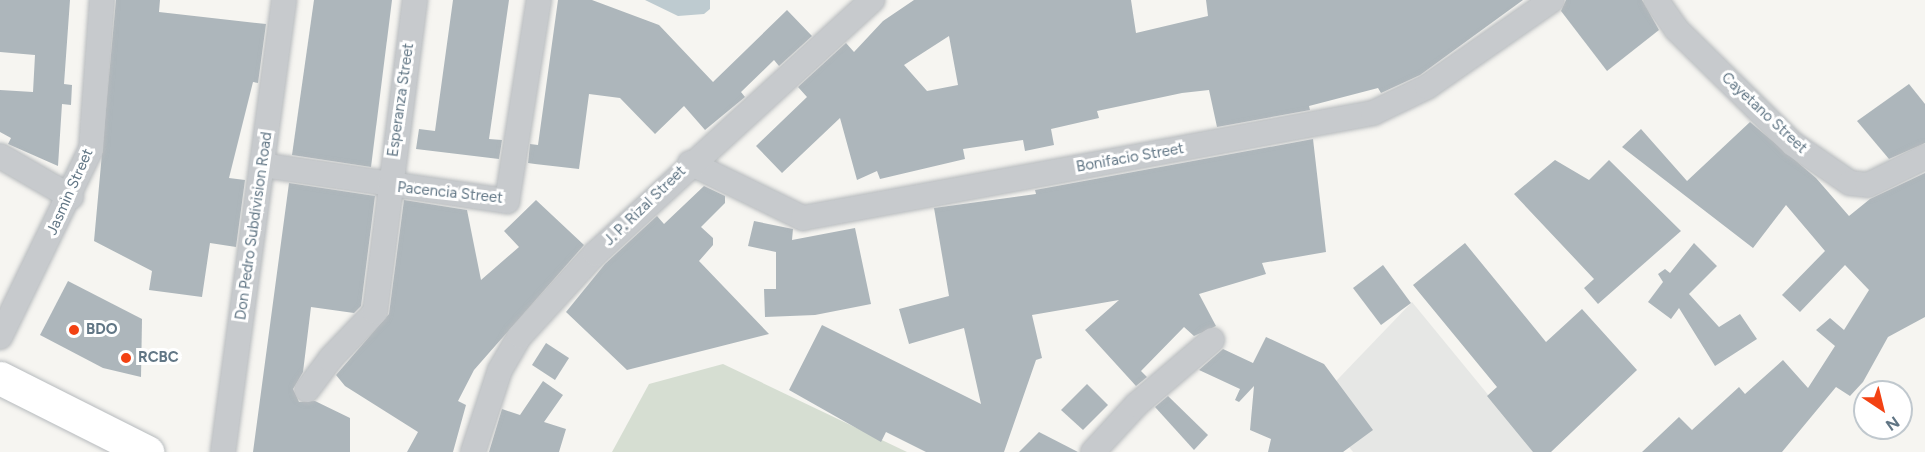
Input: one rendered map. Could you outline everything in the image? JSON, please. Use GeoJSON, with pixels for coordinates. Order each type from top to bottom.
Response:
{"type":"FeatureCollection","features":[{"type":"Feature","properties":{"kind":"highway"},"geometry":{"type":"LineString","coordinates":[[0,378],[147,452]]}},
{"type":"Feature","properties":{"kind":"street","name":"Jasmin Street"},"geometry":{"type":"LineString","coordinates":[[0,338],[71,197],[91,149],[102,0]]}},
{"type":"Feature","properties":{"kind":"street","name":"Don Pedro Subdivision Road"},"geometry":{"type":"LineString","coordinates":[[223,452],[284,0]]}},
{"type":"Feature","properties":{"kind":"street","name":"Esperanza Street"},"geometry":{"type":"LineString","coordinates":[[307,390],[330,358],[375,312],[389,186],[415,0]]}},
{"type":"Feature","properties":{"kind":"street","name":"Pacencia Street"},"geometry":{"type":"LineString","coordinates":[[262,165],[389,186],[510,200],[539,0]]}},
{"type":"Feature","properties":{"kind":"street","name":"J. P. Rizal Street"},"geometry":{"type":"LineString","coordinates":[[473,452],[500,370],[520,336],[595,254],[690,163],[872,0]]}},
{"type":"Feature","properties":{"kind":"street","name":"Bonifacio Street"},"geometry":{"type":"LineString","coordinates":[[690,163],[803,218],[1373,113],[1427,87],[1552,0]]}},
{"type":"Feature","properties":{"kind":"street","name":"Cayetano Street"},"geometry":{"type":"LineString","coordinates":[[1656,0],[1676,29],[1793,144],[1850,183],[1868,185],[1925,157]]}},
{"type":"Feature","properties":{"kind":"street"},"geometry":{"type":"LineString","coordinates":[[0,156],[71,197]]}},
{"type":"Feature","properties":{"kind":"street"},"geometry":{"type":"LineString","coordinates":[[1094,452],[1175,368],[1212,340]]}},
{"type":"Feature","properties":{"kind":"shaded area"},"geometry":{"type":"Polygon","coordinates":[[[645,0],[710,0],[710,9],[704,14],[678,16],[645,0]]]}},
{"type":"Feature","properties":{"kind":"shaded area"},"geometry":{"type":"Polygon","coordinates":[[[1412,302],[1535,452],[1353,452],[1315,403],[1412,302]]]}},
{"type":"Feature","properties":{"kind":"shaded area"},"geometry":{"type":"Polygon","coordinates":[[[723,364],[907,452],[612,452],[649,384],[723,364]]]}},
{"type":"Feature","properties":{"kind":"building"},"geometry":{"type":"Polygon","coordinates":[[[0,0],[70,0],[64,84],[72,85],[71,105],[62,104],[58,166],[8,144],[11,138],[0,132],[0,90],[33,92],[35,55],[0,52],[0,0]]]}},
{"type":"Feature","properties":{"kind":"building"},"geometry":{"type":"Polygon","coordinates":[[[116,0],[160,0],[159,12],[266,24],[258,83],[253,82],[229,178],[245,180],[236,247],[210,243],[202,297],[149,290],[152,271],[94,241],[116,0]]]}},
{"type":"Feature","properties":{"kind":"building"},"geometry":{"type":"Polygon","coordinates":[[[314,0],[392,0],[371,167],[292,155],[314,0]]]}},
{"type":"Feature","properties":{"kind":"building"},"geometry":{"type":"Polygon","coordinates":[[[453,0],[509,0],[489,139],[502,140],[499,159],[416,149],[419,129],[435,131],[453,0]]]}},
{"type":"Feature","properties":{"kind":"building"},"geometry":{"type":"Polygon","coordinates":[[[558,0],[592,0],[659,25],[713,82],[787,10],[812,36],[779,66],[774,60],[741,92],[745,97],[705,130],[684,106],[655,134],[620,98],[589,94],[579,169],[528,163],[530,144],[538,145],[558,0]]]}},
{"type":"Feature","properties":{"kind":"building"},"geometry":{"type":"Polygon","coordinates":[[[914,0],[1131,0],[1136,33],[1208,16],[1206,0],[1523,0],[1420,75],[1381,93],[1378,88],[1309,106],[1310,110],[1217,127],[1209,90],[1182,93],[1097,111],[1099,118],[1051,129],[1054,145],[1025,151],[1023,140],[963,149],[965,159],[880,179],[877,171],[857,180],[840,118],[782,173],[756,146],[807,97],[798,87],[846,43],[854,52],[883,21],[914,0]],[[949,36],[904,65],[927,91],[958,85],[949,36]]]}},
{"type":"Feature","properties":{"kind":"building"},"geometry":{"type":"Polygon","coordinates":[[[1566,0],[1642,0],[1659,30],[1607,71],[1561,11],[1566,0]]]}},
{"type":"Feature","properties":{"kind":"building"},"geometry":{"type":"Polygon","coordinates":[[[1909,84],[1925,104],[1925,143],[1889,159],[1857,121],[1909,84]]]}},
{"type":"Feature","properties":{"kind":"building"},"geometry":{"type":"Polygon","coordinates":[[[1750,122],[1816,178],[1849,216],[1870,199],[1925,173],[1925,317],[1888,337],[1864,380],[1853,380],[1853,393],[1850,396],[1836,387],[1782,452],[1642,452],[1679,417],[1692,430],[1739,387],[1745,394],[1783,360],[1808,388],[1835,346],[1816,330],[1830,318],[1844,330],[1869,290],[1845,265],[1800,312],[1782,295],[1825,251],[1786,205],[1753,248],[1622,147],[1641,129],[1687,181],[1750,122]]]}},
{"type":"Feature","properties":{"kind":"building"},"geometry":{"type":"Polygon","coordinates":[[[1313,139],[1326,252],[1262,263],[1266,274],[1199,294],[1216,326],[1194,336],[1184,327],[1141,371],[1147,377],[1136,386],[1085,330],[1119,300],[1032,315],[1042,358],[1036,360],[1004,452],[926,452],[886,432],[881,442],[789,390],[822,325],[981,404],[964,328],[909,344],[899,309],[949,296],[934,208],[1036,194],[1035,190],[1313,139]]]}},
{"type":"Feature","properties":{"kind":"building"},"geometry":{"type":"Polygon","coordinates":[[[1555,160],[1589,180],[1609,160],[1681,231],[1598,304],[1584,288],[1594,279],[1514,194],[1555,160]]]}},
{"type":"Feature","properties":{"kind":"building"},"geometry":{"type":"Polygon","coordinates":[[[289,183],[375,196],[361,306],[354,313],[311,307],[303,372],[293,389],[299,402],[315,401],[350,418],[350,452],[253,452],[289,183]]]}},
{"type":"Feature","properties":{"kind":"building"},"geometry":{"type":"Polygon","coordinates":[[[704,186],[725,196],[725,203],[701,227],[713,238],[713,245],[699,261],[769,334],[627,370],[566,312],[605,264],[657,216],[664,224],[704,186]]]}},
{"type":"Feature","properties":{"kind":"building"},"geometry":{"type":"Polygon","coordinates":[[[404,200],[467,210],[481,280],[519,247],[504,231],[536,200],[584,245],[474,370],[458,401],[466,405],[453,452],[407,452],[418,432],[345,386],[336,375],[389,314],[404,200]]]}},
{"type":"Feature","properties":{"kind":"building"},"geometry":{"type":"Polygon","coordinates":[[[754,221],[793,229],[792,240],[855,228],[871,304],[815,315],[765,317],[764,289],[776,289],[776,252],[748,246],[754,221]]]}},
{"type":"Feature","properties":{"kind":"building"},"geometry":{"type":"Polygon","coordinates":[[[1465,243],[1546,342],[1582,309],[1637,370],[1551,452],[1533,452],[1487,396],[1497,387],[1413,285],[1465,243]]]}},
{"type":"Feature","properties":{"kind":"building"},"geometry":{"type":"Polygon","coordinates":[[[1694,243],[1717,266],[1689,294],[1719,327],[1740,314],[1757,339],[1715,366],[1679,308],[1671,319],[1648,302],[1663,282],[1658,274],[1665,269],[1670,273],[1694,243]]]}},
{"type":"Feature","properties":{"kind":"building"},"geometry":{"type":"Polygon","coordinates":[[[1383,265],[1411,303],[1381,325],[1353,288],[1383,265]]]}},
{"type":"Feature","properties":{"kind":"building"},"geometry":{"type":"Polygon","coordinates":[[[68,281],[142,319],[141,377],[103,368],[40,335],[68,281]]]}},
{"type":"Feature","properties":{"kind":"building"},"geometry":{"type":"Polygon","coordinates":[[[1266,337],[1324,364],[1373,430],[1343,452],[1268,452],[1271,439],[1250,430],[1254,386],[1239,402],[1235,400],[1240,389],[1199,370],[1223,349],[1253,363],[1266,337]]]}},
{"type":"Feature","properties":{"kind":"building"},"geometry":{"type":"Polygon","coordinates":[[[546,343],[569,358],[555,380],[532,365],[546,343]]]}},
{"type":"Feature","properties":{"kind":"building"},"geometry":{"type":"Polygon","coordinates":[[[543,381],[563,395],[544,422],[566,429],[559,452],[489,452],[502,409],[520,415],[543,381]]]}},
{"type":"Feature","properties":{"kind":"building"},"geometry":{"type":"Polygon","coordinates":[[[1087,384],[1108,405],[1083,430],[1061,410],[1087,384]]]}},
{"type":"Feature","properties":{"kind":"building"},"geometry":{"type":"Polygon","coordinates":[[[1168,396],[1208,435],[1194,450],[1155,407],[1168,396]]]}},
{"type":"Feature","properties":{"kind":"building"},"geometry":{"type":"Polygon","coordinates":[[[1039,432],[1078,452],[1019,452],[1039,432]]]}},
{"type":"Feature","properties":{"kind":"place","name":"BDO"},"geometry":{"type":"Point","coordinates":[74,330]}},
{"type":"Feature","properties":{"kind":"place","name":"RCBC"},"geometry":{"type":"Point","coordinates":[126,358]}}]}
